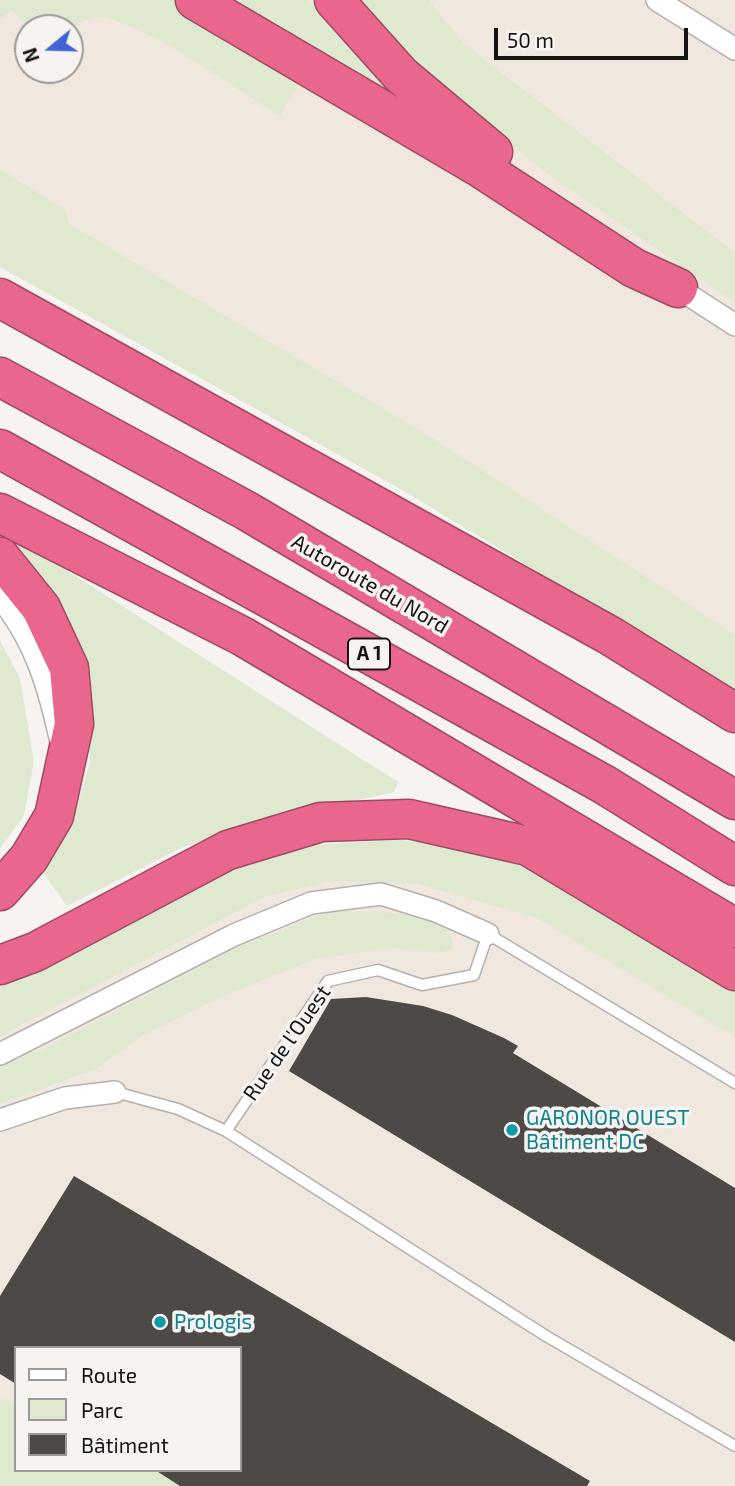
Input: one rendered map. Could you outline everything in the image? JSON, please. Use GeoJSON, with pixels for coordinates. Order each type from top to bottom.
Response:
{"type":"FeatureCollection","features":[{"type":"Feature","properties":{"kind":"highway"},"geometry":{"type":"LineString","coordinates":[[195,0],[479,167],[634,268],[678,288]]}},
{"type":"Feature","properties":{"kind":"highway"},"geometry":{"type":"LineString","coordinates":[[334,0],[401,75],[460,127],[643,257],[678,288]]}},
{"type":"Feature","properties":{"kind":"highway"},"geometry":{"type":"LineString","coordinates":[[0,298],[596,628],[735,713]]}},
{"type":"Feature","properties":{"kind":"highway","name":"Autoroute du Nord"},"geometry":{"type":"LineString","coordinates":[[0,377],[258,518],[735,800]]}},
{"type":"Feature","properties":{"kind":"highway","name":"A 1"},"geometry":{"type":"LineString","coordinates":[[0,449],[605,785],[735,866]]}},
{"type":"Feature","properties":{"kind":"highway"},"geometry":{"type":"LineString","coordinates":[[0,513],[242,636],[735,928]]}},
{"type":"Feature","properties":{"kind":"highway"},"geometry":{"type":"LineString","coordinates":[[0,557],[41,608],[69,668],[74,724],[64,760],[54,816],[29,859],[0,891]]}},
{"type":"Feature","properties":{"kind":"highway"},"geometry":{"type":"LineString","coordinates":[[0,965],[35,952],[228,850],[321,822],[408,818],[528,846],[735,971]]}},
{"type":"Feature","properties":{"kind":"street"},"geometry":{"type":"LineString","coordinates":[[657,0],[735,49]]}},
{"type":"Feature","properties":{"kind":"street"},"geometry":{"type":"LineString","coordinates":[[678,288],[735,325]]}},
{"type":"Feature","properties":{"kind":"street"},"geometry":{"type":"LineString","coordinates":[[0,597],[18,620],[46,677],[64,760]]}},
{"type":"Feature","properties":{"kind":"street"},"geometry":{"type":"LineString","coordinates":[[0,1054],[234,935],[311,903],[382,894],[436,911],[488,934]]}},
{"type":"Feature","properties":{"kind":"street"},"geometry":{"type":"LineString","coordinates":[[0,1121],[65,1098],[115,1092]]}},
{"type":"Feature","properties":{"kind":"lane"},"geometry":{"type":"LineString","coordinates":[[488,934],[735,1083]]}},
{"type":"Feature","properties":{"kind":"lane","name":"Rue de l'Ouest"},"geometry":{"type":"LineString","coordinates":[[226,1131],[328,981],[378,970],[422,985],[474,975],[488,934]]}},
{"type":"Feature","properties":{"kind":"lane"},"geometry":{"type":"LineString","coordinates":[[115,1092],[178,1109],[226,1131],[546,1336],[735,1446]]}},
{"type":"Feature","properties":{"kind":"shaded area"},"geometry":{"type":"Polygon","coordinates":[[[0,0],[735,0],[735,685],[0,232],[0,0]]]}},
{"type":"Feature","properties":{"kind":"shaded area"},"geometry":{"type":"Polygon","coordinates":[[[428,859],[735,1021],[735,1486],[0,1486],[0,1004],[275,877],[428,859]]]}},
{"type":"Feature","properties":{"kind":"green space"},"geometry":{"type":"Polygon","coordinates":[[[0,0],[176,0],[301,79],[280,116],[167,44],[120,22],[100,17],[84,21],[84,14],[15,14],[12,11],[0,19],[0,0]]]}},
{"type":"Feature","properties":{"kind":"green space"},"geometry":{"type":"Polygon","coordinates":[[[211,0],[308,0],[336,34],[404,101],[211,0]]]}},
{"type":"Feature","properties":{"kind":"green space"},"geometry":{"type":"Polygon","coordinates":[[[359,0],[429,0],[463,43],[735,253],[735,303],[548,174],[410,62],[359,0]]]}},
{"type":"Feature","properties":{"kind":"green space"},"geometry":{"type":"Polygon","coordinates":[[[0,169],[65,210],[69,224],[429,436],[735,635],[735,691],[404,491],[0,267],[0,169]]]}},
{"type":"Feature","properties":{"kind":"green space"},"geometry":{"type":"Polygon","coordinates":[[[19,540],[398,782],[394,792],[285,816],[183,847],[67,906],[43,872],[71,828],[90,762],[89,700],[12,548],[19,540]]]}},
{"type":"Feature","properties":{"kind":"green space"},"geometry":{"type":"Polygon","coordinates":[[[0,641],[20,678],[34,762],[24,815],[0,849],[0,641]]]}},
{"type":"Feature","properties":{"kind":"green space"},"geometry":{"type":"Polygon","coordinates":[[[400,840],[462,847],[527,868],[735,992],[735,1037],[537,918],[418,884],[332,881],[264,897],[0,1036],[0,982],[249,861],[312,845],[400,840]]]}},
{"type":"Feature","properties":{"kind":"green space"},"geometry":{"type":"Polygon","coordinates":[[[330,911],[382,912],[424,918],[440,925],[450,935],[452,949],[440,953],[393,948],[315,959],[230,993],[143,1035],[96,1069],[0,1104],[0,1067],[51,1045],[241,946],[330,911]]]}},
{"type":"Feature","properties":{"kind":"green space"},"geometry":{"type":"Polygon","coordinates":[[[0,1399],[14,1402],[14,1472],[157,1472],[182,1486],[0,1486],[0,1399]]]}},
{"type":"Feature","properties":{"kind":"building","name":"GARONOR OUEST Bâtiment DC"},"geometry":{"type":"Polygon","coordinates":[[[366,997],[423,1006],[452,1015],[504,1038],[518,1046],[513,1053],[735,1188],[735,1342],[289,1071],[331,999],[366,997]]]}},
{"type":"Feature","properties":{"kind":"building","name":"Prologis"},"geometry":{"type":"Polygon","coordinates":[[[74,1176],[590,1481],[587,1486],[180,1486],[158,1472],[242,1472],[242,1346],[14,1346],[14,1383],[0,1374],[0,1296],[74,1176]]]}},
{"type":"Feature","properties":{"kind":"place","name":"GARONOR OUEST Bâtiment DC"},"geometry":{"type":"Point","coordinates":[512,1130]}},
{"type":"Feature","properties":{"kind":"place","name":"Prologis"},"geometry":{"type":"Point","coordinates":[160,1322]}}]}
